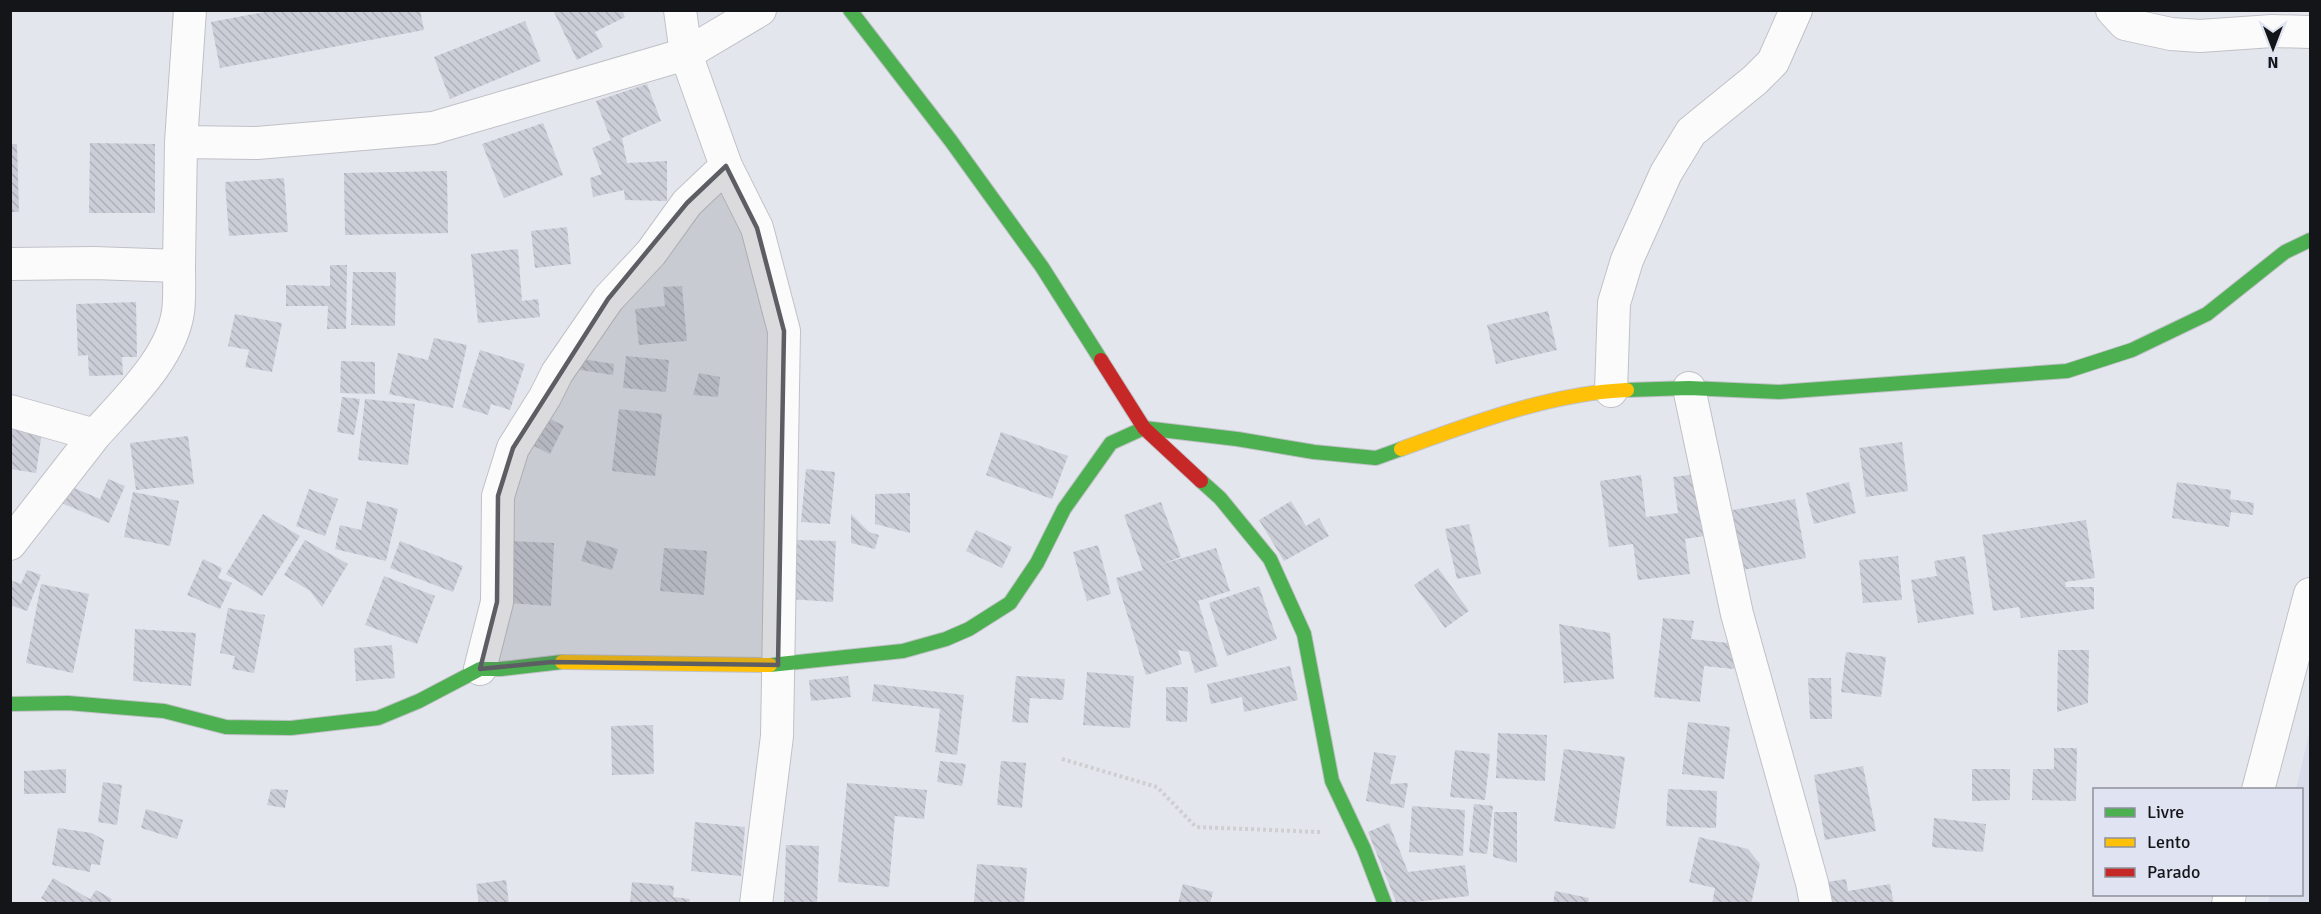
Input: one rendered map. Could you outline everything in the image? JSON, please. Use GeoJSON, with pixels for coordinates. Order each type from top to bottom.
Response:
{"type":"FeatureCollection","features":[{"type":"Feature","properties":{"kind":"street"},"geometry":{"type":"LineString","coordinates":[[10,544],[95,435],[150,373],[172,333],[178,313],[182,142],[190,10]]}},
{"type":"Feature","properties":{"kind":"street"},"geometry":{"type":"LineString","coordinates":[[680,10],[686,54],[726,166],[757,228],[784,332],[777,736],[756,903]]}},
{"type":"Feature","properties":{"kind":"street"},"geometry":{"type":"LineString","coordinates":[[182,142],[257,143],[433,128],[686,54],[760,10]]}},
{"type":"Feature","properties":{"kind":"street"},"geometry":{"type":"LineString","coordinates":[[850,10],[951,141],[1042,267],[1144,428],[1220,498],[1270,559],[1304,634],[1332,781],[1384,903]]}},
{"type":"Feature","properties":{"kind":"street"},"geometry":{"type":"LineString","coordinates":[[1611,391],[1614,303],[1627,260],[1666,173],[1691,132],[1773,63],[1796,10]]}},
{"type":"Feature","properties":{"kind":"street"},"geometry":{"type":"LineString","coordinates":[[2112,10],[2126,24],[2171,34],[2200,36],[2272,31],[2310,32]]}},
{"type":"Feature","properties":{"kind":"street"},"geometry":{"type":"LineString","coordinates":[[480,669],[497,602],[498,495],[513,448],[545,398],[562,365],[608,299],[651,253],[687,203],[726,166]]}},
{"type":"Feature","properties":{"kind":"street"},"geometry":{"type":"LineString","coordinates":[[10,704],[68,703],[164,711],[226,727],[291,728],[378,718],[419,701],[480,669],[501,669],[552,662],[778,665],[913,648],[946,639],[969,629],[1010,603],[1036,563],[1064,509],[1111,443],[1144,428],[1237,439],[1314,452],[1376,458],[1449,432],[1545,403],[1611,391],[1689,388],[1779,392],[2067,371],[2132,350],[2207,314],[2285,252],[2310,240]]}},
{"type":"Feature","properties":{"kind":"street"},"geometry":{"type":"LineString","coordinates":[[10,264],[94,263],[179,266]]}},
{"type":"Feature","properties":{"kind":"street"},"geometry":{"type":"LineString","coordinates":[[1689,388],[1737,614],[1816,903]]}},
{"type":"Feature","properties":{"kind":"street"},"geometry":{"type":"LineString","coordinates":[[10,411],[95,435]]}},
{"type":"Feature","properties":{"kind":"street"},"geometry":{"type":"LineString","coordinates":[[2258,788],[2310,594]]}},
{"type":"Feature","properties":{"kind":"path"},"geometry":{"type":"LineString","coordinates":[[1062,759],[1157,788],[1196,827],[1356,834]]}},
{"type":"Feature","properties":{"kind":"highlighted area"},"geometry":{"type":"Polygon","coordinates":[[[726,166],[757,228],[784,331],[778,665],[552,662],[480,669],[497,602],[498,496],[513,448],[608,299],[687,203],[726,166]]]}},
{"type":"Feature","properties":{"kind":"shaded area"},"geometry":{"type":"Polygon","coordinates":[[[2310,730],[2310,903],[2268,903],[2270,896],[2303,896],[2303,788],[2296,788],[2310,730]]]}},
{"type":"Feature","properties":{"kind":"building"},"geometry":{"type":"Polygon","coordinates":[[[275,10],[420,10],[424,30],[220,68],[211,22],[275,10]]]}},
{"type":"Feature","properties":{"kind":"building"},"geometry":{"type":"Polygon","coordinates":[[[553,10],[622,10],[625,17],[595,32],[603,47],[577,60],[553,10]]]}},
{"type":"Feature","properties":{"kind":"building"},"geometry":{"type":"Polygon","coordinates":[[[525,21],[541,61],[450,99],[434,57],[525,21]]]}},
{"type":"Feature","properties":{"kind":"building"},"geometry":{"type":"Polygon","coordinates":[[[647,84],[661,121],[622,138],[627,163],[667,161],[667,201],[625,200],[624,190],[593,197],[590,178],[602,174],[592,148],[611,140],[596,101],[647,84]]]}},
{"type":"Feature","properties":{"kind":"building"},"geometry":{"type":"Polygon","coordinates":[[[543,123],[563,175],[504,198],[482,144],[543,123]]]}},
{"type":"Feature","properties":{"kind":"building"},"geometry":{"type":"Polygon","coordinates":[[[90,143],[155,144],[155,213],[89,213],[90,143]]]}},
{"type":"Feature","properties":{"kind":"building"},"geometry":{"type":"Polygon","coordinates":[[[10,144],[17,144],[19,212],[10,212],[10,144]]]}},
{"type":"Feature","properties":{"kind":"building"},"geometry":{"type":"Polygon","coordinates":[[[447,171],[448,233],[345,235],[344,173],[447,171]]]}},
{"type":"Feature","properties":{"kind":"building"},"geometry":{"type":"Polygon","coordinates":[[[284,178],[288,232],[229,236],[225,182],[284,178]]]}},
{"type":"Feature","properties":{"kind":"building"},"geometry":{"type":"Polygon","coordinates":[[[567,227],[571,264],[535,268],[531,231],[567,227]]]}},
{"type":"Feature","properties":{"kind":"building"},"geometry":{"type":"Polygon","coordinates":[[[518,249],[522,301],[538,299],[540,317],[478,323],[471,254],[518,249]]]}},
{"type":"Feature","properties":{"kind":"building"},"geometry":{"type":"Polygon","coordinates":[[[330,265],[347,265],[346,329],[327,329],[328,306],[286,306],[286,285],[330,286],[330,265]]]}},
{"type":"Feature","properties":{"kind":"building"},"geometry":{"type":"Polygon","coordinates":[[[353,272],[396,272],[395,326],[351,325],[353,272]]]}},
{"type":"Feature","properties":{"kind":"building"},"geometry":{"type":"Polygon","coordinates":[[[682,286],[687,341],[639,345],[635,309],[665,306],[663,287],[682,286]]]}},
{"type":"Feature","properties":{"kind":"building"},"geometry":{"type":"Polygon","coordinates":[[[136,302],[137,357],[122,357],[123,375],[89,376],[88,355],[78,356],[76,304],[136,302]]]}},
{"type":"Feature","properties":{"kind":"building"},"geometry":{"type":"Polygon","coordinates":[[[1548,311],[1557,350],[1496,364],[1487,325],[1548,311]]]}},
{"type":"Feature","properties":{"kind":"building"},"geometry":{"type":"Polygon","coordinates":[[[235,314],[282,323],[272,372],[245,367],[249,350],[228,346],[235,314]]]}},
{"type":"Feature","properties":{"kind":"building"},"geometry":{"type":"Polygon","coordinates":[[[434,338],[467,345],[453,408],[389,394],[398,353],[428,360],[434,338]]]}},
{"type":"Feature","properties":{"kind":"building"},"geometry":{"type":"Polygon","coordinates":[[[480,350],[525,364],[510,410],[491,404],[488,415],[462,407],[480,350]]]}},
{"type":"Feature","properties":{"kind":"building"},"geometry":{"type":"Polygon","coordinates":[[[626,356],[669,360],[666,392],[623,388],[626,356]]]}},
{"type":"Feature","properties":{"kind":"building"},"geometry":{"type":"Polygon","coordinates":[[[576,358],[614,364],[613,375],[574,369],[576,358]]]}},
{"type":"Feature","properties":{"kind":"building"},"geometry":{"type":"Polygon","coordinates":[[[341,361],[375,362],[375,394],[340,393],[341,361]]]}},
{"type":"Feature","properties":{"kind":"building"},"geometry":{"type":"Polygon","coordinates":[[[699,373],[720,377],[718,397],[693,395],[699,373]]]}},
{"type":"Feature","properties":{"kind":"building"},"geometry":{"type":"Polygon","coordinates":[[[342,397],[360,399],[354,435],[337,432],[342,397]]]}},
{"type":"Feature","properties":{"kind":"building"},"geometry":{"type":"Polygon","coordinates":[[[365,399],[415,404],[408,465],[358,460],[365,399]]]}},
{"type":"Feature","properties":{"kind":"building"},"geometry":{"type":"Polygon","coordinates":[[[619,409],[662,414],[655,476],[612,471],[619,409]]]}},
{"type":"Feature","properties":{"kind":"building"},"geometry":{"type":"Polygon","coordinates":[[[539,413],[564,426],[550,454],[524,441],[539,413]]]}},
{"type":"Feature","properties":{"kind":"building"},"geometry":{"type":"Polygon","coordinates":[[[10,427],[42,432],[36,473],[10,469],[10,427]]]}},
{"type":"Feature","properties":{"kind":"building"},"geometry":{"type":"Polygon","coordinates":[[[1001,432],[1068,456],[1052,499],[986,475],[1001,432]]]}},
{"type":"Feature","properties":{"kind":"building"},"geometry":{"type":"Polygon","coordinates":[[[188,436],[194,484],[136,490],[130,443],[188,436]]]}},
{"type":"Feature","properties":{"kind":"building"},"geometry":{"type":"Polygon","coordinates":[[[1902,442],[1908,491],[1866,497],[1859,448],[1902,442]]]}},
{"type":"Feature","properties":{"kind":"building"},"geometry":{"type":"Polygon","coordinates":[[[806,469],[835,472],[830,524],[801,522],[806,469]]]}},
{"type":"Feature","properties":{"kind":"building"},"geometry":{"type":"Polygon","coordinates":[[[1697,474],[1705,536],[1685,539],[1690,574],[1638,580],[1633,544],[1609,547],[1600,481],[1641,475],[1646,517],[1678,513],[1673,477],[1697,474]]]}},
{"type":"Feature","properties":{"kind":"building"},"geometry":{"type":"Polygon","coordinates":[[[108,479],[125,486],[109,523],[59,502],[67,485],[100,499],[108,479]]]}},
{"type":"Feature","properties":{"kind":"building"},"geometry":{"type":"Polygon","coordinates":[[[1849,482],[1856,513],[1814,524],[1806,493],[1849,482]]]}},
{"type":"Feature","properties":{"kind":"building"},"geometry":{"type":"Polygon","coordinates":[[[2177,482],[2231,490],[2230,499],[2254,503],[2253,515],[2231,512],[2229,527],[2172,518],[2177,482]]]}},
{"type":"Feature","properties":{"kind":"building"},"geometry":{"type":"Polygon","coordinates":[[[309,489],[338,499],[325,536],[296,526],[309,489]]]}},
{"type":"Feature","properties":{"kind":"building"},"geometry":{"type":"Polygon","coordinates":[[[133,492],[179,501],[170,546],[124,537],[133,492]]]}},
{"type":"Feature","properties":{"kind":"building"},"geometry":{"type":"Polygon","coordinates":[[[910,493],[910,533],[875,524],[875,494],[910,493]]]}},
{"type":"Feature","properties":{"kind":"building"},"geometry":{"type":"Polygon","coordinates":[[[1795,499],[1806,558],[1737,571],[1727,511],[1795,499]]]}},
{"type":"Feature","properties":{"kind":"building"},"geometry":{"type":"Polygon","coordinates":[[[367,501],[398,509],[386,561],[335,549],[340,525],[361,530],[367,501]]]}},
{"type":"Feature","properties":{"kind":"building"},"geometry":{"type":"Polygon","coordinates":[[[1291,501],[1306,526],[1319,518],[1329,536],[1284,561],[1259,520],[1291,501]]]}},
{"type":"Feature","properties":{"kind":"building"},"geometry":{"type":"Polygon","coordinates":[[[1161,502],[1181,557],[1159,565],[1216,548],[1230,591],[1198,601],[1218,666],[1195,673],[1189,652],[1178,650],[1182,664],[1146,675],[1116,578],[1143,570],[1124,515],[1161,502]]]}},
{"type":"Feature","properties":{"kind":"building"},"geometry":{"type":"Polygon","coordinates":[[[263,514],[300,536],[262,596],[226,574],[263,514]]]}},
{"type":"Feature","properties":{"kind":"building"},"geometry":{"type":"Polygon","coordinates":[[[851,514],[869,532],[879,535],[875,549],[851,543],[851,514]]]}},
{"type":"Feature","properties":{"kind":"building"},"geometry":{"type":"Polygon","coordinates":[[[2086,520],[2095,578],[2065,582],[2066,587],[2094,587],[2094,609],[2021,618],[2019,607],[1993,611],[1982,535],[2086,520]]]}},
{"type":"Feature","properties":{"kind":"building"},"geometry":{"type":"Polygon","coordinates":[[[1469,524],[1481,574],[1457,579],[1445,529],[1469,524]]]}},
{"type":"Feature","properties":{"kind":"building"},"geometry":{"type":"Polygon","coordinates":[[[976,530],[1012,547],[1002,568],[966,551],[976,530]]]}},
{"type":"Feature","properties":{"kind":"building"},"geometry":{"type":"Polygon","coordinates":[[[305,540],[348,564],[322,607],[310,591],[284,575],[305,540]]]}},
{"type":"Feature","properties":{"kind":"building"},"geometry":{"type":"Polygon","coordinates":[[[587,540],[618,549],[612,570],[581,561],[587,540]]]}},
{"type":"Feature","properties":{"kind":"building"},"geometry":{"type":"Polygon","coordinates":[[[792,540],[836,541],[833,602],[789,599],[792,540]]]}},
{"type":"Feature","properties":{"kind":"building"},"geometry":{"type":"Polygon","coordinates":[[[400,541],[463,566],[453,592],[390,568],[400,541]]]}},
{"type":"Feature","properties":{"kind":"building"},"geometry":{"type":"Polygon","coordinates":[[[510,541],[554,543],[551,606],[507,603],[510,541]]]}},
{"type":"Feature","properties":{"kind":"building"},"geometry":{"type":"Polygon","coordinates":[[[1098,545],[1111,594],[1087,601],[1073,552],[1098,545]]]}},
{"type":"Feature","properties":{"kind":"building"},"geometry":{"type":"Polygon","coordinates":[[[664,548],[707,551],[704,595],[660,591],[664,548]]]}},
{"type":"Feature","properties":{"kind":"building"},"geometry":{"type":"Polygon","coordinates":[[[1898,556],[1902,600],[1863,603],[1859,560],[1898,556]]]}},
{"type":"Feature","properties":{"kind":"building"},"geometry":{"type":"Polygon","coordinates":[[[1965,556],[1974,614],[1918,623],[1911,580],[1937,576],[1934,561],[1965,556]]]}},
{"type":"Feature","properties":{"kind":"building"},"geometry":{"type":"Polygon","coordinates":[[[203,559],[222,568],[218,578],[232,583],[220,609],[187,595],[203,559]]]}},
{"type":"Feature","properties":{"kind":"building"},"geometry":{"type":"Polygon","coordinates":[[[1438,568],[1469,611],[1445,628],[1414,585],[1438,568]]]}},
{"type":"Feature","properties":{"kind":"building"},"geometry":{"type":"Polygon","coordinates":[[[27,570],[41,575],[27,611],[10,605],[10,580],[21,584],[27,570]]]}},
{"type":"Feature","properties":{"kind":"building"},"geometry":{"type":"Polygon","coordinates":[[[384,576],[435,596],[417,644],[365,625],[384,576]]]}},
{"type":"Feature","properties":{"kind":"building"},"geometry":{"type":"Polygon","coordinates":[[[41,584],[89,594],[73,673],[26,663],[41,584]]]}},
{"type":"Feature","properties":{"kind":"building"},"geometry":{"type":"Polygon","coordinates":[[[1259,586],[1277,639],[1227,656],[1209,603],[1259,586]]]}},
{"type":"Feature","properties":{"kind":"building"},"geometry":{"type":"Polygon","coordinates":[[[228,608],[265,615],[254,673],[232,669],[235,656],[220,653],[228,608]]]}},
{"type":"Feature","properties":{"kind":"building"},"geometry":{"type":"Polygon","coordinates":[[[1663,618],[1694,621],[1691,639],[1737,644],[1734,669],[1704,666],[1700,702],[1654,697],[1663,618]]]}},
{"type":"Feature","properties":{"kind":"building"},"geometry":{"type":"Polygon","coordinates":[[[1559,624],[1610,633],[1614,679],[1564,683],[1559,624]]]}},
{"type":"Feature","properties":{"kind":"building"},"geometry":{"type":"Polygon","coordinates":[[[135,629],[196,633],[191,686],[133,681],[135,629]]]}},
{"type":"Feature","properties":{"kind":"building"},"geometry":{"type":"Polygon","coordinates":[[[392,645],[395,678],[356,681],[354,648],[392,645]]]}},
{"type":"Feature","properties":{"kind":"building"},"geometry":{"type":"Polygon","coordinates":[[[2058,650],[2089,650],[2088,703],[2057,712],[2058,650]]]}},
{"type":"Feature","properties":{"kind":"building"},"geometry":{"type":"Polygon","coordinates":[[[1846,652],[1886,657],[1881,697],[1841,692],[1846,652]]]}},
{"type":"Feature","properties":{"kind":"building"},"geometry":{"type":"Polygon","coordinates":[[[1290,666],[1298,700],[1244,712],[1242,697],[1211,704],[1207,684],[1290,666]]]}},
{"type":"Feature","properties":{"kind":"building"},"geometry":{"type":"Polygon","coordinates":[[[1087,672],[1134,676],[1130,728],[1083,725],[1087,672]]]}},
{"type":"Feature","properties":{"kind":"building"},"geometry":{"type":"Polygon","coordinates":[[[848,676],[851,697],[811,701],[809,680],[848,676]]]}},
{"type":"Feature","properties":{"kind":"building"},"geometry":{"type":"Polygon","coordinates":[[[1016,676],[1065,679],[1063,700],[1030,698],[1028,723],[1012,722],[1016,676]]]}},
{"type":"Feature","properties":{"kind":"building"},"geometry":{"type":"Polygon","coordinates":[[[1808,678],[1831,678],[1832,719],[1810,719],[1808,678]]]}},
{"type":"Feature","properties":{"kind":"building"},"geometry":{"type":"Polygon","coordinates":[[[874,684],[964,695],[957,755],[935,752],[940,709],[872,701],[874,684]]]}},
{"type":"Feature","properties":{"kind":"building"},"geometry":{"type":"Polygon","coordinates":[[[1166,687],[1188,687],[1187,722],[1166,721],[1166,687]]]}},
{"type":"Feature","properties":{"kind":"building"},"geometry":{"type":"Polygon","coordinates":[[[1688,722],[1730,727],[1724,779],[1682,774],[1688,722]]]}},
{"type":"Feature","properties":{"kind":"building"},"geometry":{"type":"Polygon","coordinates":[[[653,725],[654,774],[612,775],[611,726],[653,725]]]}},
{"type":"Feature","properties":{"kind":"building"},"geometry":{"type":"Polygon","coordinates":[[[1498,733],[1547,735],[1545,781],[1496,778],[1498,733]]]}},
{"type":"Feature","properties":{"kind":"building"},"geometry":{"type":"Polygon","coordinates":[[[2054,748],[2077,748],[2076,801],[2032,800],[2033,769],[2054,769],[2054,748]]]}},
{"type":"Feature","properties":{"kind":"building"},"geometry":{"type":"Polygon","coordinates":[[[1564,749],[1625,757],[1615,829],[1554,821],[1564,749]]]}},
{"type":"Feature","properties":{"kind":"building"},"geometry":{"type":"Polygon","coordinates":[[[1455,750],[1490,754],[1485,800],[1450,797],[1455,750]]]}},
{"type":"Feature","properties":{"kind":"building"},"geometry":{"type":"Polygon","coordinates":[[[1374,752],[1396,756],[1390,784],[1408,783],[1404,808],[1366,801],[1374,752]]]}},
{"type":"Feature","properties":{"kind":"building"},"geometry":{"type":"Polygon","coordinates":[[[940,761],[966,764],[962,786],[937,782],[940,761]]]}},
{"type":"Feature","properties":{"kind":"building"},"geometry":{"type":"Polygon","coordinates":[[[1001,761],[1026,763],[1022,808],[997,805],[1001,761]]]}},
{"type":"Feature","properties":{"kind":"building"},"geometry":{"type":"Polygon","coordinates":[[[1863,766],[1876,831],[1825,840],[1814,775],[1863,766]]]}},
{"type":"Feature","properties":{"kind":"building"},"geometry":{"type":"Polygon","coordinates":[[[66,769],[66,793],[24,794],[24,771],[66,769]]]}},
{"type":"Feature","properties":{"kind":"building"},"geometry":{"type":"Polygon","coordinates":[[[1972,769],[2010,769],[2010,800],[1972,801],[1972,769]]]}},
{"type":"Feature","properties":{"kind":"building"},"geometry":{"type":"Polygon","coordinates":[[[103,782],[122,785],[117,825],[98,822],[103,782]]]}},
{"type":"Feature","properties":{"kind":"building"},"geometry":{"type":"Polygon","coordinates":[[[847,783],[927,790],[924,819],[895,816],[889,887],[838,882],[847,783]]]}},
{"type":"Feature","properties":{"kind":"building"},"geometry":{"type":"Polygon","coordinates":[[[271,789],[288,790],[285,808],[267,805],[271,789]]]}},
{"type":"Feature","properties":{"kind":"building"},"geometry":{"type":"Polygon","coordinates":[[[1668,789],[1717,791],[1716,828],[1666,826],[1668,789]]]}},
{"type":"Feature","properties":{"kind":"building"},"geometry":{"type":"Polygon","coordinates":[[[1474,804],[1493,806],[1487,854],[1469,852],[1474,804]]]}},
{"type":"Feature","properties":{"kind":"building"},"geometry":{"type":"Polygon","coordinates":[[[1412,806],[1465,810],[1463,856],[1409,852],[1412,806]]]}},
{"type":"Feature","properties":{"kind":"building"},"geometry":{"type":"Polygon","coordinates":[[[146,809],[183,820],[177,839],[141,828],[146,809]]]}},
{"type":"Feature","properties":{"kind":"building"},"geometry":{"type":"Polygon","coordinates":[[[1494,812],[1517,812],[1517,863],[1493,857],[1494,812]]]}},
{"type":"Feature","properties":{"kind":"building"},"geometry":{"type":"Polygon","coordinates":[[[1934,818],[1986,824],[1983,852],[1932,847],[1934,818]]]}},
{"type":"Feature","properties":{"kind":"building"},"geometry":{"type":"Polygon","coordinates":[[[695,822],[745,827],[741,876],[691,871],[695,822]]]}},
{"type":"Feature","properties":{"kind":"building"},"geometry":{"type":"Polygon","coordinates":[[[1389,823],[1408,872],[1465,865],[1469,896],[1397,904],[1368,832],[1389,823]]]}},
{"type":"Feature","properties":{"kind":"building"},"geometry":{"type":"Polygon","coordinates":[[[58,828],[92,833],[104,840],[100,865],[91,864],[90,872],[52,865],[58,828]]]}},
{"type":"Feature","properties":{"kind":"building"},"geometry":{"type":"Polygon","coordinates":[[[1699,837],[1748,849],[1760,864],[1751,904],[1712,904],[1715,888],[1689,882],[1699,837]]]}},
{"type":"Feature","properties":{"kind":"building"},"geometry":{"type":"Polygon","coordinates":[[[786,845],[819,846],[817,904],[784,904],[786,845]]]}},
{"type":"Feature","properties":{"kind":"building"},"geometry":{"type":"Polygon","coordinates":[[[977,864],[1027,868],[1024,904],[974,902],[977,864]]]}},
{"type":"Feature","properties":{"kind":"building"},"geometry":{"type":"Polygon","coordinates":[[[53,878],[90,899],[96,890],[112,899],[109,904],[50,904],[41,898],[53,878]]]}},
{"type":"Feature","properties":{"kind":"building"},"geometry":{"type":"Polygon","coordinates":[[[1846,879],[1848,891],[1890,884],[1894,904],[1825,904],[1821,883],[1846,879]]]}},
{"type":"Feature","properties":{"kind":"building"},"geometry":{"type":"Polygon","coordinates":[[[506,880],[509,904],[479,904],[476,884],[506,880]]]}},
{"type":"Feature","properties":{"kind":"building"},"geometry":{"type":"Polygon","coordinates":[[[632,882],[674,886],[673,897],[690,899],[689,904],[630,904],[632,882]]]}},
{"type":"Feature","properties":{"kind":"building"},"geometry":{"type":"Polygon","coordinates":[[[1183,884],[1213,892],[1210,904],[1178,904],[1183,884]]]}},
{"type":"Feature","properties":{"kind":"building"},"geometry":{"type":"Polygon","coordinates":[[[1555,891],[1589,898],[1588,904],[1553,904],[1555,891]]]}},
{"type":"Feature","properties":{"kind":"traffic: fast"},"geometry":{"type":"LineString","coordinates":[[850,10],[951,141],[1042,267],[1101,360]]}},
{"type":"Feature","properties":{"kind":"traffic: fast"},"geometry":{"type":"LineString","coordinates":[[1627,390],[1689,388],[1779,392],[2067,371],[2132,350],[2207,314],[2285,252],[2310,240]]}},
{"type":"Feature","properties":{"kind":"traffic: fast"},"geometry":{"type":"LineString","coordinates":[[770,665],[903,651],[946,639],[969,629],[1010,603],[1037,563],[1064,509],[1111,443],[1144,428],[1237,439],[1314,452],[1376,458],[1401,449]]}},
{"type":"Feature","properties":{"kind":"traffic: fast"},"geometry":{"type":"LineString","coordinates":[[1201,481],[1220,498],[1270,559],[1304,634],[1332,781],[1364,849],[1385,904]]}},
{"type":"Feature","properties":{"kind":"traffic: fast"},"geometry":{"type":"LineString","coordinates":[[10,704],[68,703],[164,711],[226,727],[291,728],[378,718],[419,701],[480,669],[562,662]]}},
{"type":"Feature","properties":{"kind":"traffic: slow"},"geometry":{"type":"LineString","coordinates":[[1401,449],[1541,403],[1599,392],[1627,390]]}},
{"type":"Feature","properties":{"kind":"traffic: slow"},"geometry":{"type":"LineString","coordinates":[[562,662],[770,665]]}},
{"type":"Feature","properties":{"kind":"traffic: jam"},"geometry":{"type":"LineString","coordinates":[[1101,360],[1144,428],[1201,481]]}}]}
